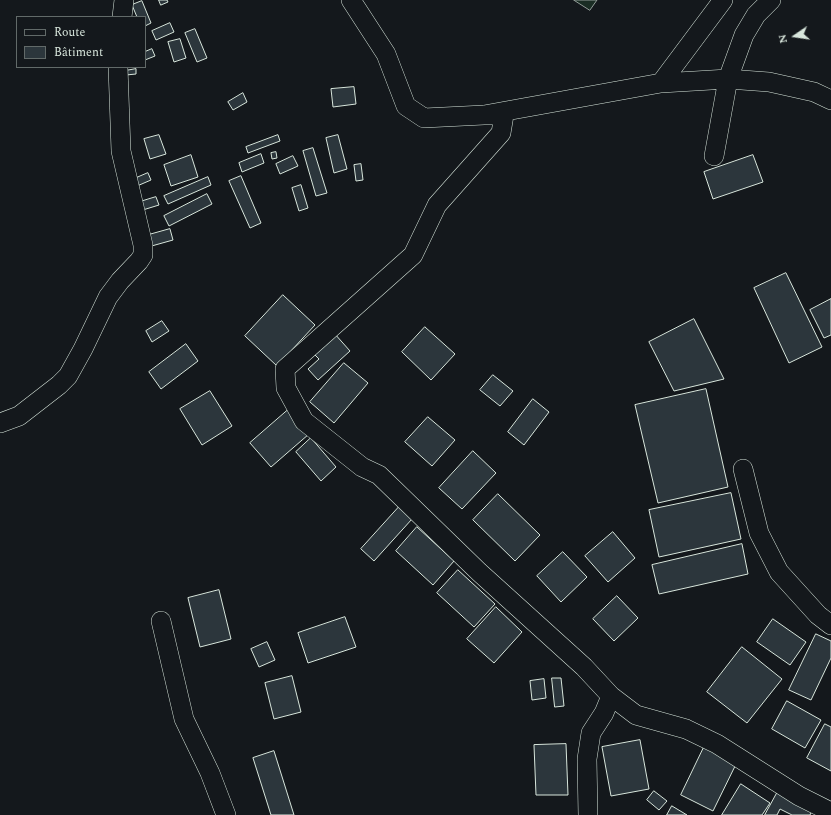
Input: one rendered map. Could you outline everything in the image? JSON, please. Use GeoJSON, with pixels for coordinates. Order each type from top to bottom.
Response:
{"type":"FeatureCollection","features":[{"type":"Feature","properties":{"kind":"street"},"geometry":{"type":"LineString","coordinates":[[122,16],[124,0]]}},
{"type":"Feature","properties":{"kind":"street"},"geometry":{"type":"LineString","coordinates":[[351,0],[386,54],[406,106],[424,118],[504,115],[501,133],[437,205],[413,255],[285,368],[286,388],[304,421],[362,468],[379,475],[479,572],[584,668],[608,705],[636,715],[686,729],[718,744],[799,796],[831,812]]}},
{"type":"Feature","properties":{"kind":"street"},"geometry":{"type":"LineString","coordinates":[[661,83],[723,0]]}},
{"type":"Feature","properties":{"kind":"street"},"geometry":{"type":"LineString","coordinates":[[714,156],[728,78],[744,35],[756,15],[771,0]]}},
{"type":"Feature","properties":{"kind":"street"},"geometry":{"type":"LineString","coordinates":[[0,423],[19,416],[59,386],[68,376],[108,297],[143,255],[143,245],[121,151],[118,68]]}},
{"type":"Feature","properties":{"kind":"street"},"geometry":{"type":"LineString","coordinates":[[484,115],[661,83],[728,78],[769,82],[814,92],[831,100]]}},
{"type":"Feature","properties":{"kind":"street"},"geometry":{"type":"LineString","coordinates":[[743,469],[759,533],[778,572],[818,615],[831,625]]}},
{"type":"Feature","properties":{"kind":"street"},"geometry":{"type":"LineString","coordinates":[[161,621],[184,719],[210,773],[226,815]]}},
{"type":"Feature","properties":{"kind":"street"},"geometry":{"type":"LineString","coordinates":[[588,815],[587,759],[591,733],[608,705]]}},
{"type":"Feature","properties":{"kind":"green space"},"geometry":{"type":"Polygon","coordinates":[[[574,0],[597,0],[590,10],[574,0]]]}},
{"type":"Feature","properties":{"kind":"building"},"geometry":{"type":"Polygon","coordinates":[[[159,0],[167,0],[168,2],[161,5],[159,0]]]}},
{"type":"Feature","properties":{"kind":"building"},"geometry":{"type":"Polygon","coordinates":[[[142,1],[151,23],[146,26],[146,16],[137,16],[132,5],[142,1]]]}},
{"type":"Feature","properties":{"kind":"building"},"geometry":{"type":"Polygon","coordinates":[[[170,23],[174,32],[156,40],[152,31],[170,23]]]}},
{"type":"Feature","properties":{"kind":"building"},"geometry":{"type":"Polygon","coordinates":[[[195,29],[207,58],[197,62],[185,33],[195,29]]]}},
{"type":"Feature","properties":{"kind":"building"},"geometry":{"type":"Polygon","coordinates":[[[180,39],[186,58],[174,62],[168,42],[180,39]]]}},
{"type":"Feature","properties":{"kind":"building"},"geometry":{"type":"Polygon","coordinates":[[[152,49],[155,56],[146,60],[146,52],[152,49]]]}},
{"type":"Feature","properties":{"kind":"building"},"geometry":{"type":"Polygon","coordinates":[[[136,69],[136,74],[126,75],[125,71],[136,69]]]}},
{"type":"Feature","properties":{"kind":"building"},"geometry":{"type":"Polygon","coordinates":[[[354,87],[356,104],[333,107],[331,89],[354,87]]]}},
{"type":"Feature","properties":{"kind":"building"},"geometry":{"type":"Polygon","coordinates":[[[243,93],[247,102],[233,110],[228,102],[243,93]]]}},
{"type":"Feature","properties":{"kind":"building"},"geometry":{"type":"Polygon","coordinates":[[[159,135],[166,154],[150,159],[144,139],[159,135]]]}},
{"type":"Feature","properties":{"kind":"building"},"geometry":{"type":"Polygon","coordinates":[[[278,135],[280,141],[248,153],[246,147],[278,135]]]}},
{"type":"Feature","properties":{"kind":"building"},"geometry":{"type":"Polygon","coordinates":[[[338,135],[347,169],[334,173],[326,138],[338,135]]]}},
{"type":"Feature","properties":{"kind":"building"},"geometry":{"type":"Polygon","coordinates":[[[313,148],[327,193],[316,196],[303,151],[313,148]]]}},
{"type":"Feature","properties":{"kind":"building"},"geometry":{"type":"Polygon","coordinates":[[[276,152],[277,158],[272,159],[271,153],[276,152]]]}},
{"type":"Feature","properties":{"kind":"building"},"geometry":{"type":"Polygon","coordinates":[[[261,154],[264,163],[242,172],[239,163],[261,154]]]}},
{"type":"Feature","properties":{"kind":"building"},"geometry":{"type":"Polygon","coordinates":[[[191,155],[198,177],[171,186],[164,165],[191,155]]]}},
{"type":"Feature","properties":{"kind":"building"},"geometry":{"type":"Polygon","coordinates":[[[753,155],[763,182],[713,199],[704,172],[753,155]]]}},
{"type":"Feature","properties":{"kind":"building"},"geometry":{"type":"Polygon","coordinates":[[[293,156],[298,166],[280,174],[276,164],[293,156]]]}},
{"type":"Feature","properties":{"kind":"building"},"geometry":{"type":"Polygon","coordinates":[[[361,164],[363,180],[356,181],[354,165],[361,164]]]}},
{"type":"Feature","properties":{"kind":"building"},"geometry":{"type":"Polygon","coordinates":[[[148,173],[151,180],[130,189],[127,182],[148,173]]]}},
{"type":"Feature","properties":{"kind":"building"},"geometry":{"type":"Polygon","coordinates":[[[241,176],[261,223],[250,228],[229,181],[241,176]]]}},
{"type":"Feature","properties":{"kind":"building"},"geometry":{"type":"Polygon","coordinates":[[[208,177],[211,185],[168,204],[164,196],[208,177]]]}},
{"type":"Feature","properties":{"kind":"building"},"geometry":{"type":"Polygon","coordinates":[[[301,185],[308,208],[299,211],[292,188],[301,185]]]}},
{"type":"Feature","properties":{"kind":"building"},"geometry":{"type":"Polygon","coordinates":[[[207,194],[212,204],[169,226],[164,216],[207,194]]]}},
{"type":"Feature","properties":{"kind":"building"},"geometry":{"type":"Polygon","coordinates":[[[156,197],[159,205],[133,213],[130,205],[156,197]]]}},
{"type":"Feature","properties":{"kind":"building"},"geometry":{"type":"Polygon","coordinates":[[[170,229],[173,240],[148,247],[145,236],[170,229]]]}},
{"type":"Feature","properties":{"kind":"building"},"geometry":{"type":"Polygon","coordinates":[[[786,273],[822,347],[789,363],[754,288],[786,273]]]}},
{"type":"Feature","properties":{"kind":"building"},"geometry":{"type":"Polygon","coordinates":[[[283,295],[315,325],[277,366],[245,336],[283,295]]]}},
{"type":"Feature","properties":{"kind":"building"},"geometry":{"type":"Polygon","coordinates":[[[831,299],[831,335],[824,338],[810,310],[831,299]]]}},
{"type":"Feature","properties":{"kind":"building"},"geometry":{"type":"Polygon","coordinates":[[[694,319],[724,379],[674,391],[649,342],[694,319]]]}},
{"type":"Feature","properties":{"kind":"building"},"geometry":{"type":"Polygon","coordinates":[[[162,321],[169,331],[152,342],[146,331],[162,321]]]}},
{"type":"Feature","properties":{"kind":"building"},"geometry":{"type":"Polygon","coordinates":[[[425,327],[455,354],[431,380],[402,352],[425,327]]]}},
{"type":"Feature","properties":{"kind":"building"},"geometry":{"type":"Polygon","coordinates":[[[334,333],[350,351],[318,380],[308,369],[319,359],[313,353],[334,333]]]}},
{"type":"Feature","properties":{"kind":"building"},"geometry":{"type":"Polygon","coordinates":[[[186,344],[198,361],[161,389],[149,372],[186,344]]]}},
{"type":"Feature","properties":{"kind":"building"},"geometry":{"type":"Polygon","coordinates":[[[344,363],[368,383],[334,423],[310,402],[344,363]]]}},
{"type":"Feature","properties":{"kind":"building"},"geometry":{"type":"Polygon","coordinates":[[[493,375],[513,391],[500,406],[480,390],[493,375]]]}},
{"type":"Feature","properties":{"kind":"building"},"geometry":{"type":"Polygon","coordinates":[[[706,389],[728,487],[658,503],[635,405],[706,389]]]}},
{"type":"Feature","properties":{"kind":"building"},"geometry":{"type":"Polygon","coordinates":[[[210,391],[232,426],[202,445],[180,409],[210,391]]]}},
{"type":"Feature","properties":{"kind":"building"},"geometry":{"type":"Polygon","coordinates":[[[533,399],[549,412],[524,445],[508,432],[533,399]]]}},
{"type":"Feature","properties":{"kind":"building"},"geometry":{"type":"Polygon","coordinates":[[[288,410],[309,434],[271,467],[250,443],[288,410]]]}},
{"type":"Feature","properties":{"kind":"building"},"geometry":{"type":"Polygon","coordinates":[[[428,417],[455,440],[432,466],[405,442],[428,417]]]}},
{"type":"Feature","properties":{"kind":"building"},"geometry":{"type":"Polygon","coordinates":[[[311,438],[336,467],[321,481],[296,452],[311,438]]]}},
{"type":"Feature","properties":{"kind":"building"},"geometry":{"type":"Polygon","coordinates":[[[473,451],[496,473],[462,509],[439,488],[473,451]]]}},
{"type":"Feature","properties":{"kind":"building"},"geometry":{"type":"Polygon","coordinates":[[[731,493],[741,539],[659,557],[649,510],[731,493]]]}},
{"type":"Feature","properties":{"kind":"building"},"geometry":{"type":"Polygon","coordinates":[[[498,494],[540,535],[515,561],[473,520],[498,494]]]}},
{"type":"Feature","properties":{"kind":"building"},"geometry":{"type":"Polygon","coordinates":[[[399,507],[412,519],[374,561],[361,549],[399,507]]]}},
{"type":"Feature","properties":{"kind":"building"},"geometry":{"type":"Polygon","coordinates":[[[417,527],[454,561],[433,585],[396,551],[417,527]]]}},
{"type":"Feature","properties":{"kind":"building"},"geometry":{"type":"Polygon","coordinates":[[[613,532],[635,558],[608,582],[585,556],[613,532]]]}},
{"type":"Feature","properties":{"kind":"building"},"geometry":{"type":"Polygon","coordinates":[[[742,544],[748,574],[659,594],[652,565],[742,544]]]}},
{"type":"Feature","properties":{"kind":"building"},"geometry":{"type":"Polygon","coordinates":[[[563,552],[587,577],[561,602],[537,576],[563,552]]]}},
{"type":"Feature","properties":{"kind":"building"},"geometry":{"type":"Polygon","coordinates":[[[458,570],[495,604],[474,627],[437,593],[458,570]]]}},
{"type":"Feature","properties":{"kind":"building"},"geometry":{"type":"Polygon","coordinates":[[[219,590],[231,639],[200,647],[188,598],[219,590]]]}},
{"type":"Feature","properties":{"kind":"building"},"geometry":{"type":"Polygon","coordinates":[[[617,596],[638,618],[614,641],[593,619],[617,596]]]}},
{"type":"Feature","properties":{"kind":"building"},"geometry":{"type":"Polygon","coordinates":[[[496,607],[522,632],[494,663],[467,639],[496,607]]]}},
{"type":"Feature","properties":{"kind":"building"},"geometry":{"type":"Polygon","coordinates":[[[345,617],[356,647],[308,663],[298,633],[345,617]]]}},
{"type":"Feature","properties":{"kind":"building"},"geometry":{"type":"Polygon","coordinates":[[[773,619],[806,642],[790,665],[757,642],[773,619]]]}},
{"type":"Feature","properties":{"kind":"building"},"geometry":{"type":"Polygon","coordinates":[[[816,634],[831,641],[831,658],[811,700],[789,690],[816,634]]]}},
{"type":"Feature","properties":{"kind":"building"},"geometry":{"type":"Polygon","coordinates":[[[267,642],[275,660],[259,667],[251,649],[267,642]]]}},
{"type":"Feature","properties":{"kind":"building"},"geometry":{"type":"Polygon","coordinates":[[[742,647],[782,679],[747,723],[707,692],[742,647]]]}},
{"type":"Feature","properties":{"kind":"building"},"geometry":{"type":"Polygon","coordinates":[[[292,676],[301,712],[274,719],[265,683],[292,676]]]}},
{"type":"Feature","properties":{"kind":"building"},"geometry":{"type":"Polygon","coordinates":[[[552,678],[561,678],[564,706],[555,707],[552,678]]]}},
{"type":"Feature","properties":{"kind":"building"},"geometry":{"type":"Polygon","coordinates":[[[544,679],[546,698],[532,700],[530,681],[544,679]]]}},
{"type":"Feature","properties":{"kind":"building"},"geometry":{"type":"Polygon","coordinates":[[[787,701],[821,720],[805,748],[772,729],[787,701]]]}},
{"type":"Feature","properties":{"kind":"building"},"geometry":{"type":"Polygon","coordinates":[[[825,724],[831,727],[831,771],[807,758],[825,724]]]}},
{"type":"Feature","properties":{"kind":"building"},"geometry":{"type":"Polygon","coordinates":[[[640,740],[649,789],[611,796],[602,747],[640,740]]]}},
{"type":"Feature","properties":{"kind":"building"},"geometry":{"type":"Polygon","coordinates":[[[707,741],[739,758],[713,811],[681,795],[707,741]]]}},
{"type":"Feature","properties":{"kind":"building"},"geometry":{"type":"Polygon","coordinates":[[[566,744],[568,795],[536,795],[534,745],[566,744]]]}},
{"type":"Feature","properties":{"kind":"building"},"geometry":{"type":"Polygon","coordinates":[[[274,751],[294,815],[271,815],[253,758],[274,751]]]}},
{"type":"Feature","properties":{"kind":"building"},"geometry":{"type":"Polygon","coordinates":[[[741,784],[770,803],[762,815],[722,815],[741,784]]]}},
{"type":"Feature","properties":{"kind":"building"},"geometry":{"type":"Polygon","coordinates":[[[782,784],[816,802],[810,815],[792,815],[780,809],[777,815],[765,815],[782,784]]]}},
{"type":"Feature","properties":{"kind":"building"},"geometry":{"type":"Polygon","coordinates":[[[654,791],[667,801],[659,810],[647,800],[654,791]]]}},
{"type":"Feature","properties":{"kind":"building"},"geometry":{"type":"Polygon","coordinates":[[[672,806],[687,815],[667,815],[672,806]]]}}]}
